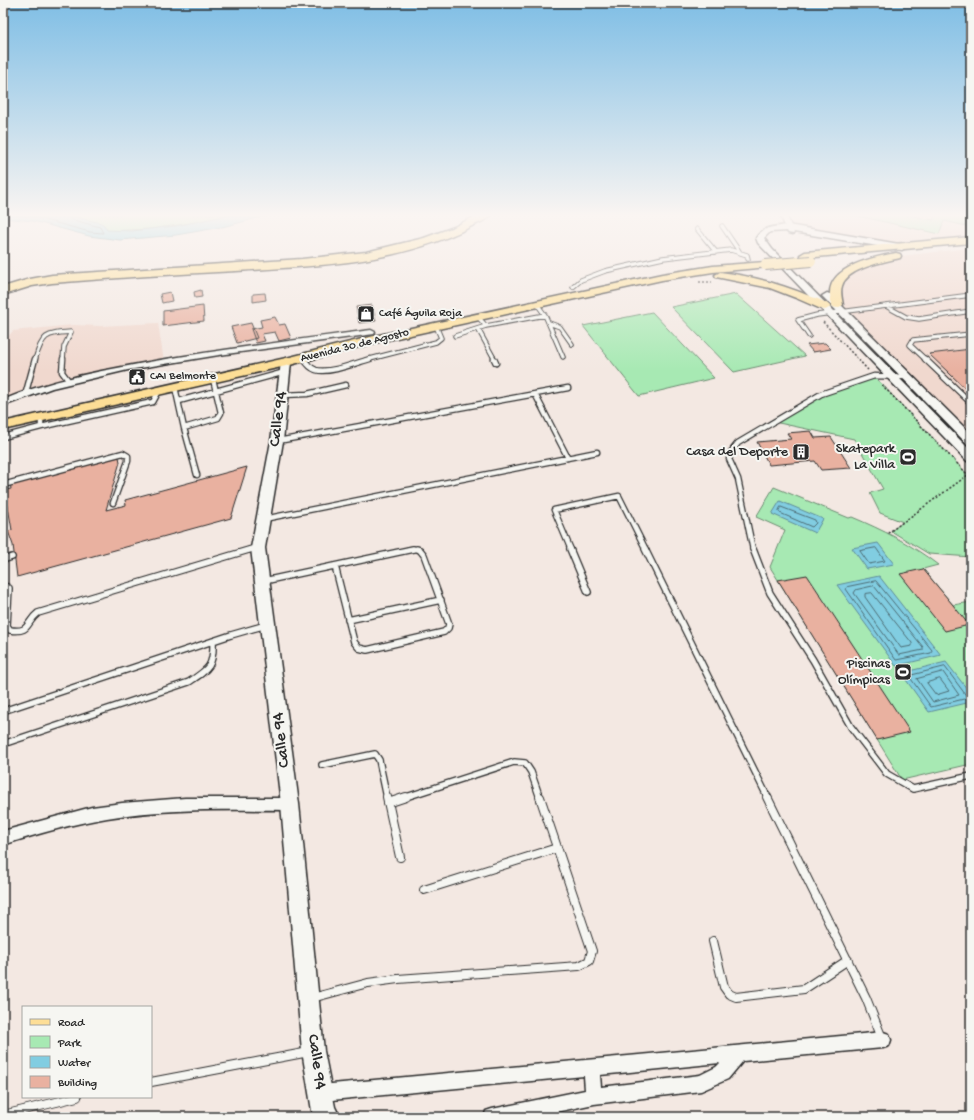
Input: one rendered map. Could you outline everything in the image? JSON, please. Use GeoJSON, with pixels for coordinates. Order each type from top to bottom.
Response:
{"type":"FeatureCollection","features":[{"type":"Feature","properties":{"kind":"highway"},"geometry":{"type":"LineString","coordinates":[[3,291],[36,279],[76,273],[160,266]]}},
{"type":"Feature","properties":{"kind":"highway"},"geometry":{"type":"LineString","coordinates":[[3,291],[30,283],[52,280],[254,266]]}},
{"type":"Feature","properties":{"kind":"main road","name":"Avenida 30 de Agosto"},"geometry":{"type":"LineString","coordinates":[[3,418],[285,354],[371,332],[574,287],[679,266]]}},
{"type":"Feature","properties":{"kind":"main road","name":"Avenida 30 de Agosto"},"geometry":{"type":"LineString","coordinates":[[3,426],[41,423],[159,391],[214,384],[285,367],[303,358],[436,326],[662,277],[693,277],[727,266]]}},
{"type":"Feature","properties":{"kind":"main road"},"geometry":{"type":"LineString","coordinates":[[693,277],[716,274],[754,281],[791,292],[834,309],[835,289],[837,282],[844,276],[862,266]]}},
{"type":"Feature","properties":{"kind":"street"},"geometry":{"type":"LineString","coordinates":[[787,266],[909,377],[971,441]]}},
{"type":"Feature","properties":{"kind":"street"},"geometry":{"type":"LineString","coordinates":[[796,266],[810,280]]}},
{"type":"Feature","properties":{"kind":"street"},"geometry":{"type":"LineString","coordinates":[[821,290],[834,309],[891,376],[971,458]]}},
{"type":"Feature","properties":{"kind":"street"},"geometry":{"type":"LineString","coordinates":[[3,403],[26,392],[68,380],[164,362],[371,332]]}},
{"type":"Feature","properties":{"kind":"street","name":"Calle 94"},"geometry":{"type":"LineString","coordinates":[[285,367],[277,442],[258,548],[290,804],[313,1051],[324,1111],[328,1117]]}},
{"type":"Feature","properties":{"kind":"street"},"geometry":{"type":"LineString","coordinates":[[3,838],[76,817],[122,809],[219,804],[290,804]]}},
{"type":"Feature","properties":{"kind":"street"},"geometry":{"type":"LineString","coordinates":[[321,1093],[883,1040]]}},
{"type":"Feature","properties":{"kind":"street"},"geometry":{"type":"LineString","coordinates":[[492,1117],[594,1096],[701,1083],[722,1073],[740,1053]]}},
{"type":"Feature","properties":{"kind":"street"},"geometry":{"type":"LineString","coordinates":[[591,1068],[594,1096]]}},
{"type":"Feature","properties":{"kind":"lane"},"geometry":{"type":"LineString","coordinates":[[574,287],[581,280],[605,271],[626,266]]}},
{"type":"Feature","properties":{"kind":"lane"},"geometry":{"type":"LineString","coordinates":[[809,336],[798,320],[834,309],[886,306],[971,295]]}},
{"type":"Feature","properties":{"kind":"lane"},"geometry":{"type":"LineString","coordinates":[[537,304],[545,314],[563,357]]}},
{"type":"Feature","properties":{"kind":"lane"},"geometry":{"type":"LineString","coordinates":[[886,306],[906,317],[920,319],[971,310]]}},
{"type":"Feature","properties":{"kind":"lane"},"geometry":{"type":"LineString","coordinates":[[455,336],[486,326],[545,314]]}},
{"type":"Feature","properties":{"kind":"lane"},"geometry":{"type":"LineString","coordinates":[[478,317],[486,326]]}},
{"type":"Feature","properties":{"kind":"lane"},"geometry":{"type":"LineString","coordinates":[[549,323],[555,324],[561,328],[572,344]]}},
{"type":"Feature","properties":{"kind":"lane"},"geometry":{"type":"LineString","coordinates":[[303,358],[308,366],[313,370],[319,372],[329,370],[436,342],[441,338],[436,326]]}},
{"type":"Feature","properties":{"kind":"lane"},"geometry":{"type":"LineString","coordinates":[[478,329],[496,364]]}},
{"type":"Feature","properties":{"kind":"lane"},"geometry":{"type":"LineString","coordinates":[[26,392],[40,343],[49,334],[71,332],[64,347],[62,372],[68,380]]}},
{"type":"Feature","properties":{"kind":"lane"},"geometry":{"type":"LineString","coordinates":[[971,334],[913,340],[910,345],[971,403]]}},
{"type":"Feature","properties":{"kind":"lane"},"geometry":{"type":"LineString","coordinates":[[909,377],[874,376],[821,394],[738,443],[731,452],[729,459],[738,479],[754,554],[770,593],[813,660],[851,727],[886,774],[913,789],[971,776]]}},
{"type":"Feature","properties":{"kind":"lane"},"geometry":{"type":"LineString","coordinates":[[179,401],[214,384],[221,413],[218,418],[184,428]]}},
{"type":"Feature","properties":{"kind":"lane"},"geometry":{"type":"LineString","coordinates":[[282,395],[307,394],[346,385]]}},
{"type":"Feature","properties":{"kind":"lane"},"geometry":{"type":"LineString","coordinates":[[175,388],[197,475]]}},
{"type":"Feature","properties":{"kind":"lane"},"geometry":{"type":"LineString","coordinates":[[277,442],[568,388]]}},
{"type":"Feature","properties":{"kind":"lane"},"geometry":{"type":"LineString","coordinates":[[535,394],[568,458]]}},
{"type":"Feature","properties":{"kind":"lane"},"geometry":{"type":"LineString","coordinates":[[3,437],[41,423]]}},
{"type":"Feature","properties":{"kind":"lane"},"geometry":{"type":"LineString","coordinates":[[263,519],[596,452]]}},
{"type":"Feature","properties":{"kind":"lane"},"geometry":{"type":"LineString","coordinates":[[3,485],[123,453],[128,456],[128,461],[113,504]]}},
{"type":"Feature","properties":{"kind":"lane"},"geometry":{"type":"LineString","coordinates":[[588,592],[554,510],[619,496],[848,960],[866,998],[883,1040]]}},
{"type":"Feature","properties":{"kind":"lane"},"geometry":{"type":"LineString","coordinates":[[3,585],[9,588],[7,626],[10,630],[16,632],[24,630],[30,626],[33,618],[38,612],[258,548]]}},
{"type":"Feature","properties":{"kind":"lane"},"geometry":{"type":"LineString","coordinates":[[262,581],[414,549],[420,550],[424,555],[450,624],[448,628],[444,632],[367,650],[359,648],[354,642],[335,566]]}},
{"type":"Feature","properties":{"kind":"lane"},"geometry":{"type":"LineString","coordinates":[[3,560],[12,557]]}},
{"type":"Feature","properties":{"kind":"lane"},"geometry":{"type":"LineString","coordinates":[[348,620],[441,600]]}},
{"type":"Feature","properties":{"kind":"lane"},"geometry":{"type":"LineString","coordinates":[[3,711],[213,641],[268,625]]}},
{"type":"Feature","properties":{"kind":"lane"},"geometry":{"type":"LineString","coordinates":[[3,744],[189,682],[209,670],[214,658],[213,641]]}},
{"type":"Feature","properties":{"kind":"lane"},"geometry":{"type":"LineString","coordinates":[[322,765],[375,754],[379,760],[400,857]]}},
{"type":"Feature","properties":{"kind":"lane"},"geometry":{"type":"LineString","coordinates":[[307,999],[368,983],[398,979],[579,966],[589,961],[592,951],[531,772],[525,763],[514,762],[388,802]]}},
{"type":"Feature","properties":{"kind":"lane"},"geometry":{"type":"LineString","coordinates":[[424,890],[557,848]]}},
{"type":"Feature","properties":{"kind":"lane"},"geometry":{"type":"LineString","coordinates":[[712,941],[724,987],[729,994],[736,997],[804,989],[848,960]]}},
{"type":"Feature","properties":{"kind":"lane"},"geometry":{"type":"LineString","coordinates":[[152,1082],[313,1051]]}},
{"type":"Feature","properties":{"kind":"lane"},"geometry":{"type":"LineString","coordinates":[[3,1115],[73,1098]]}},
{"type":"Feature","properties":{"kind":"path"},"geometry":{"type":"LineString","coordinates":[[693,277],[716,282]]}},
{"type":"Feature","properties":{"kind":"path"},"geometry":{"type":"LineString","coordinates":[[817,315],[971,478]]}},
{"type":"Feature","properties":{"kind":"path"},"geometry":{"type":"LineString","coordinates":[[888,533],[968,475]]}},
{"type":"Feature","properties":{"kind":"shaded area"},"geometry":{"type":"Polygon","coordinates":[[[868,266],[971,266],[971,441],[837,305],[843,276],[868,266]]]}},
{"type":"Feature","properties":{"kind":"shaded area"},"geometry":{"type":"Polygon","coordinates":[[[158,323],[164,362],[68,380],[3,403],[3,342],[13,331],[73,325],[100,326],[158,323]]]}},
{"type":"Feature","properties":{"kind":"green space"},"geometry":{"type":"Polygon","coordinates":[[[736,294],[805,356],[734,372],[671,307],[736,294]]]}},
{"type":"Feature","properties":{"kind":"green space"},"geometry":{"type":"Polygon","coordinates":[[[652,312],[714,378],[639,396],[583,326],[652,312]]]}},
{"type":"Feature","properties":{"kind":"green space","name":"Skatepark La Villa"},"geometry":{"type":"Polygon","coordinates":[[[874,376],[971,478],[971,557],[929,554],[891,531],[903,522],[880,513],[870,493],[883,489],[854,439],[774,422],[821,394],[874,376]]]}},
{"type":"Feature","properties":{"kind":"green space","name":"Piscinas Olímpicas"},"geometry":{"type":"Polygon","coordinates":[[[774,487],[849,518],[852,517],[886,532],[907,544],[938,565],[923,569],[953,605],[971,602],[971,764],[902,780],[770,567],[785,530],[756,517],[774,487]]]}},
{"type":"Feature","properties":{"kind":"water"},"geometry":{"type":"Polygon","coordinates":[[[780,501],[823,519],[815,533],[772,514],[780,501]]]}},
{"type":"Feature","properties":{"kind":"water"},"geometry":{"type":"Polygon","coordinates":[[[878,543],[894,564],[867,569],[852,548],[878,543]]]}},
{"type":"Feature","properties":{"kind":"water"},"geometry":{"type":"Polygon","coordinates":[[[879,576],[941,655],[896,666],[837,585],[879,576]]]}},
{"type":"Feature","properties":{"kind":"water"},"geometry":{"type":"Polygon","coordinates":[[[946,662],[971,694],[971,702],[929,712],[901,673],[946,662]]]}},
{"type":"Feature","properties":{"kind":"building"},"geometry":{"type":"Polygon","coordinates":[[[201,290],[202,297],[195,298],[194,292],[201,290]]]}},
{"type":"Feature","properties":{"kind":"building"},"geometry":{"type":"Polygon","coordinates":[[[170,292],[172,301],[162,303],[160,294],[170,292]]]}},
{"type":"Feature","properties":{"kind":"building"},"geometry":{"type":"Polygon","coordinates":[[[265,293],[266,300],[253,302],[253,294],[265,293]]]}},
{"type":"Feature","properties":{"kind":"building","name":"Café Águila Roja"},"geometry":{"type":"Polygon","coordinates":[[[372,305],[376,321],[359,323],[356,307],[372,305]]]}},
{"type":"Feature","properties":{"kind":"building"},"geometry":{"type":"Polygon","coordinates":[[[203,306],[204,321],[163,326],[163,311],[203,306]]]}},
{"type":"Feature","properties":{"kind":"building"},"geometry":{"type":"Polygon","coordinates":[[[275,317],[279,325],[285,324],[291,338],[279,341],[275,332],[262,334],[265,341],[256,343],[251,329],[262,327],[260,320],[275,317]]]}},
{"type":"Feature","properties":{"kind":"building"},"geometry":{"type":"Polygon","coordinates":[[[251,323],[257,338],[237,343],[231,327],[251,323]]]}},
{"type":"Feature","properties":{"kind":"building"},"geometry":{"type":"Polygon","coordinates":[[[825,343],[831,349],[813,352],[807,345],[825,343]]]}},
{"type":"Feature","properties":{"kind":"building"},"geometry":{"type":"Polygon","coordinates":[[[971,349],[971,394],[929,354],[971,349]]]}},
{"type":"Feature","properties":{"kind":"building","name":"CAI Belmonte"},"geometry":{"type":"Polygon","coordinates":[[[141,373],[142,378],[133,380],[132,375],[141,373]]]}},
{"type":"Feature","properties":{"kind":"building","name":"Casa del Deporte"},"geometry":{"type":"Polygon","coordinates":[[[811,431],[815,438],[831,437],[851,468],[821,470],[815,461],[769,465],[757,442],[791,439],[787,433],[811,431]]]}},
{"type":"Feature","properties":{"kind":"building"},"geometry":{"type":"Polygon","coordinates":[[[119,457],[120,462],[106,510],[126,505],[125,500],[247,467],[231,518],[17,577],[13,545],[8,531],[12,530],[5,490],[11,489],[10,483],[119,457]]]}},
{"type":"Feature","properties":{"kind":"building"},"geometry":{"type":"Polygon","coordinates":[[[923,569],[969,625],[945,631],[900,574],[923,569]]]}},
{"type":"Feature","properties":{"kind":"building"},"geometry":{"type":"Polygon","coordinates":[[[807,575],[910,732],[877,740],[778,580],[807,575]]]}},
{"type":"Feature","properties":{"kind":"place","name":"Café Águila Roja"},"geometry":{"type":"Point","coordinates":[366,314]}},
{"type":"Feature","properties":{"kind":"place","name":"CAI Belmonte"},"geometry":{"type":"Point","coordinates":[137,377]}},
{"type":"Feature","properties":{"kind":"place","name":"Casa del Deporte"},"geometry":{"type":"Point","coordinates":[801,452]}},
{"type":"Feature","properties":{"kind":"place","name":"Skatepark La Villa"},"geometry":{"type":"Point","coordinates":[908,457]}},
{"type":"Feature","properties":{"kind":"place","name":"Piscinas Olímpicas"},"geometry":{"type":"Point","coordinates":[903,672]}}]}
